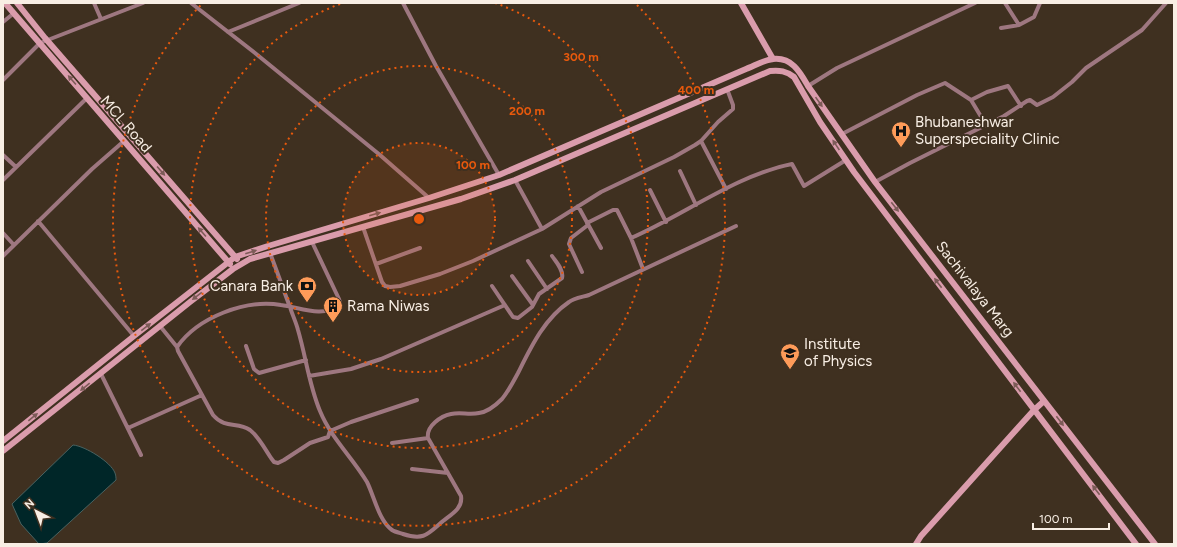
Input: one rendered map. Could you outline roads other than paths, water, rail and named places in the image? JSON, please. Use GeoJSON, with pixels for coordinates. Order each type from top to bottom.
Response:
{"type":"FeatureCollection","features":[{"type":"Feature","properties":{"kind":"main road","name":"MCL Road"},"geometry":{"type":"LineString","coordinates":[[5,3],[233,269]]}},
{"type":"Feature","properties":{"kind":"main road","name":"MCL Road"},"geometry":{"type":"LineString","coordinates":[[16,3],[241,264]]}},
{"type":"Feature","properties":{"kind":"main road"},"geometry":{"type":"LineString","coordinates":[[3,441],[235,257],[429,198],[499,175],[746,69],[773,59],[741,3]]}},
{"type":"Feature","properties":{"kind":"main road","name":"Sachivalaya Marg"},"geometry":{"type":"LineString","coordinates":[[773,59],[788,62],[799,70],[808,86],[875,182],[1155,544]]}},
{"type":"Feature","properties":{"kind":"main road"},"geometry":{"type":"LineString","coordinates":[[3,451],[233,269],[250,259],[459,199],[515,180],[770,71],[779,70],[794,77],[820,122],[857,176],[1136,544]]}},
{"type":"Feature","properties":{"kind":"main road"},"geometry":{"type":"LineString","coordinates":[[857,176],[867,170]]}},
{"type":"Feature","properties":{"kind":"main road"},"geometry":{"type":"LineString","coordinates":[[456,189],[459,199]]}},
{"type":"Feature","properties":{"kind":"main road"},"geometry":{"type":"LineString","coordinates":[[916,544],[921,536],[977,471],[1044,401]]}},
{"type":"Feature","properties":{"kind":"street"},"geometry":{"type":"LineString","coordinates":[[94,3],[101,19]]}},
{"type":"Feature","properties":{"kind":"street"},"geometry":{"type":"LineString","coordinates":[[3,80],[40,43],[143,3]]}},
{"type":"Feature","properties":{"kind":"street"},"geometry":{"type":"LineString","coordinates":[[191,3],[380,155],[429,198]]}},
{"type":"Feature","properties":{"kind":"street"},"geometry":{"type":"LineString","coordinates":[[228,32],[299,3]]}},
{"type":"Feature","properties":{"kind":"street"},"geometry":{"type":"LineString","coordinates":[[403,3],[436,66],[499,175]]}},
{"type":"Feature","properties":{"kind":"street"},"geometry":{"type":"LineString","coordinates":[[808,86],[837,68],[975,3]]}},
{"type":"Feature","properties":{"kind":"street"},"geometry":{"type":"LineString","coordinates":[[1005,3],[1017,23]]}},
{"type":"Feature","properties":{"kind":"street"},"geometry":{"type":"LineString","coordinates":[[1002,28],[1034,17],[1040,3]]}},
{"type":"Feature","properties":{"kind":"street"},"geometry":{"type":"LineString","coordinates":[[875,182],[986,125],[1030,100],[1037,105],[1053,97],[1072,82],[1086,68],[1142,30],[1166,3]]}},
{"type":"Feature","properties":{"kind":"street"},"geometry":{"type":"LineString","coordinates":[[3,22],[14,12]]}},
{"type":"Feature","properties":{"kind":"street"},"geometry":{"type":"LineString","coordinates":[[842,134],[917,95],[945,83],[971,100],[986,125]]}},
{"type":"Feature","properties":{"kind":"street"},"geometry":{"type":"LineString","coordinates":[[971,100],[987,92],[1008,86],[1020,106]]}},
{"type":"Feature","properties":{"kind":"street"},"geometry":{"type":"LineString","coordinates":[[363,227],[382,282],[385,286],[400,286],[440,274],[473,261],[542,229],[601,192],[674,157],[701,141],[718,122],[733,109],[727,89]]}},
{"type":"Feature","properties":{"kind":"street"},"geometry":{"type":"LineString","coordinates":[[3,180],[86,98]]}},
{"type":"Feature","properties":{"kind":"street"},"geometry":{"type":"LineString","coordinates":[[3,256],[92,169],[124,141]]}},
{"type":"Feature","properties":{"kind":"street"},"geometry":{"type":"LineString","coordinates":[[701,141],[726,189]]}},
{"type":"Feature","properties":{"kind":"street"},"geometry":{"type":"LineString","coordinates":[[3,155],[16,167]]}},
{"type":"Feature","properties":{"kind":"street"},"geometry":{"type":"LineString","coordinates":[[631,238],[666,222],[726,189],[779,167],[792,164],[804,186],[846,160]]}},
{"type":"Feature","properties":{"kind":"street"},"geometry":{"type":"LineString","coordinates":[[680,171],[696,205]]}},
{"type":"Feature","properties":{"kind":"street"},"geometry":{"type":"LineString","coordinates":[[515,180],[542,229]]}},
{"type":"Feature","properties":{"kind":"street"},"geometry":{"type":"LineString","coordinates":[[650,190],[666,222]]}},
{"type":"Feature","properties":{"kind":"street"},"geometry":{"type":"LineString","coordinates":[[578,206],[601,248]]}},
{"type":"Feature","properties":{"kind":"street"},"geometry":{"type":"LineString","coordinates":[[582,272],[568,244],[571,238],[587,224],[613,210],[617,210],[644,269]]}},
{"type":"Feature","properties":{"kind":"street"},"geometry":{"type":"LineString","coordinates":[[38,221],[134,336]]}},
{"type":"Feature","properties":{"kind":"street"},"geometry":{"type":"LineString","coordinates":[[270,253],[298,327],[312,391],[320,413],[330,431],[368,484],[387,526],[392,531],[412,537],[423,536],[431,531],[458,509],[462,502],[461,496],[428,438],[427,432],[430,427],[439,420],[451,414],[480,413],[488,410],[502,399],[545,325],[570,301],[589,295],[736,226]]}},
{"type":"Feature","properties":{"kind":"street"},"geometry":{"type":"LineString","coordinates":[[3,233],[14,245]]}},
{"type":"Feature","properties":{"kind":"street"},"geometry":{"type":"LineString","coordinates":[[178,347],[184,337],[200,325],[231,310],[268,304],[323,312],[336,308],[340,303],[339,299],[312,242]]}},
{"type":"Feature","properties":{"kind":"street"},"geometry":{"type":"LineString","coordinates":[[376,264],[420,248]]}},
{"type":"Feature","properties":{"kind":"street"},"geometry":{"type":"LineString","coordinates":[[492,286],[513,317],[518,318],[533,305],[539,294],[561,280],[563,275],[552,256]]}},
{"type":"Feature","properties":{"kind":"street"},"geometry":{"type":"LineString","coordinates":[[528,261],[547,289]]}},
{"type":"Feature","properties":{"kind":"street"},"geometry":{"type":"LineString","coordinates":[[512,276],[533,305]]}},
{"type":"Feature","properties":{"kind":"street"},"geometry":{"type":"LineString","coordinates":[[309,376],[351,369],[382,359],[505,305]]}},
{"type":"Feature","properties":{"kind":"street"},"geometry":{"type":"LineString","coordinates":[[160,326],[178,347],[178,351],[213,415],[218,421],[227,425],[243,427],[251,430],[274,462],[278,463],[310,443],[328,437],[330,431],[351,422],[417,400]]}},
{"type":"Feature","properties":{"kind":"street"},"geometry":{"type":"LineString","coordinates":[[246,346],[254,369],[259,373],[306,360]]}},
{"type":"Feature","properties":{"kind":"street"},"geometry":{"type":"LineString","coordinates":[[101,374],[141,455]]}},
{"type":"Feature","properties":{"kind":"street"},"geometry":{"type":"LineString","coordinates":[[128,428],[202,395]]}},
{"type":"Feature","properties":{"kind":"street"},"geometry":{"type":"LineString","coordinates":[[392,443],[428,438]]}},
{"type":"Feature","properties":{"kind":"street"},"geometry":{"type":"LineString","coordinates":[[412,470],[448,473]]}},
{"type":"Feature","properties":{"kind":"water"},"geometry":{"type":"Polygon","coordinates":[[[73,445],[84,448],[97,455],[113,469],[116,480],[47,543],[39,544],[21,524],[12,504],[73,445]]]}},
{"type":"Feature","properties":{"kind":"place","name":"Bhubaneshwar Superspeciality Clinic"},"geometry":{"type":"Point","coordinates":[901,148]}},
{"type":"Feature","properties":{"kind":"place","name":"Canara Bank"},"geometry":{"type":"Point","coordinates":[307,303]}},
{"type":"Feature","properties":{"kind":"place","name":"Rama Niwas"},"geometry":{"type":"Point","coordinates":[333,323]}},
{"type":"Feature","properties":{"kind":"place","name":"Institute of Physics"},"geometry":{"type":"Point","coordinates":[790,370]}}]}
